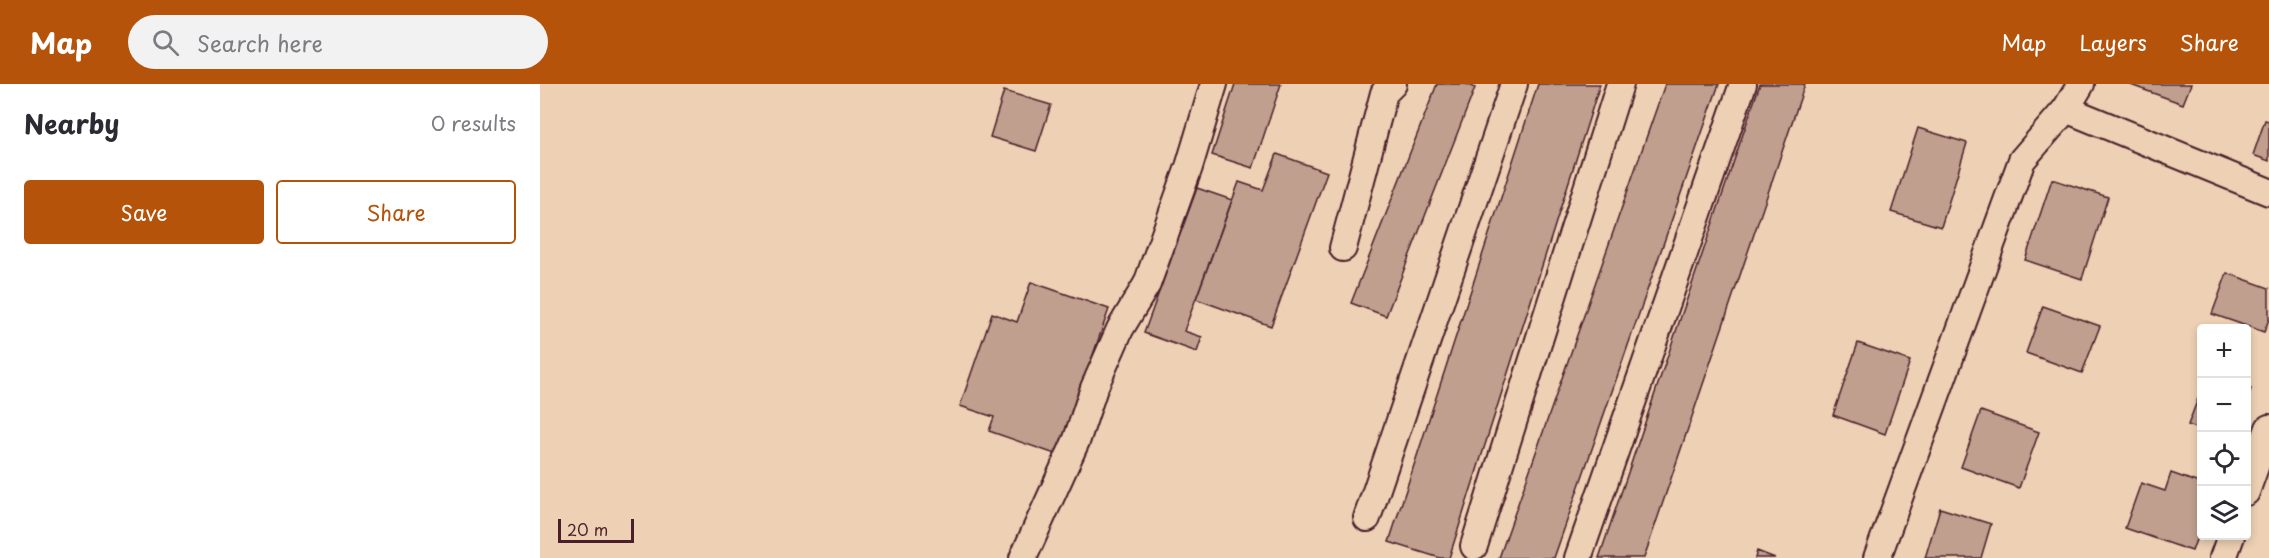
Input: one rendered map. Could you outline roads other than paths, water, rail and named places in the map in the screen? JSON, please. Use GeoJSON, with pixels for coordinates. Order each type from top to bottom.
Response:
{"type":"FeatureCollection","features":[{"type":"Feature","properties":{"kind":"street"},"geometry":{"type":"LineString","coordinates":[[1023,558],[1077,439],[1094,388],[1120,329],[1147,284],[1189,167],[1214,84]]}},
{"type":"Feature","properties":{"kind":"street"},"geometry":{"type":"LineString","coordinates":[[1343,248],[1384,93],[1393,84]]}},
{"type":"Feature","properties":{"kind":"street"},"geometry":{"type":"LineString","coordinates":[[1367,518],[1514,84]]}},
{"type":"Feature","properties":{"kind":"street"},"geometry":{"type":"LineString","coordinates":[[1474,546],[1620,84]]}},
{"type":"Feature","properties":{"kind":"street"},"geometry":{"type":"LineString","coordinates":[[1578,558],[1743,84]]}},
{"type":"Feature","properties":{"kind":"street"},"geometry":{"type":"LineString","coordinates":[[1877,558],[2022,159],[2066,109],[2081,84]]}},
{"type":"Feature","properties":{"kind":"street"},"geometry":{"type":"LineString","coordinates":[[2066,109],[2269,192]]}},
{"type":"Feature","properties":{"kind":"street"},"geometry":{"type":"LineString","coordinates":[[2249,486],[2269,428]]}},
{"type":"Feature","properties":{"kind":"street"},"geometry":{"type":"LineString","coordinates":[[2223,558],[2230,540]]}}]}
